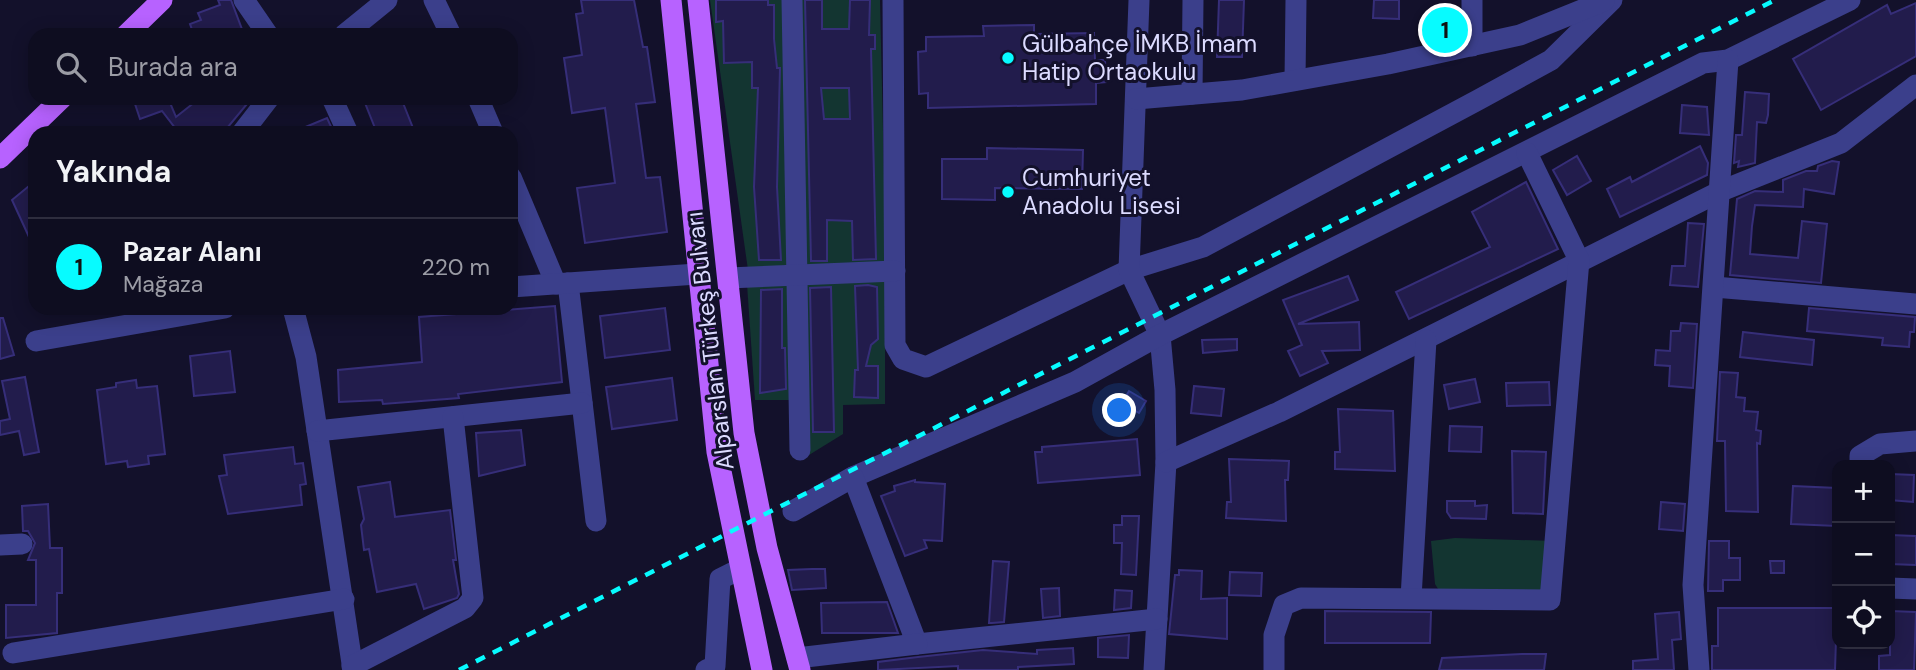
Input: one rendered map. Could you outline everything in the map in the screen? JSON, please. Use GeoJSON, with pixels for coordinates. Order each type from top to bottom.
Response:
{"type":"FeatureCollection","features":[{"type":"Feature","properties":{"kind":"main road"},"geometry":{"type":"LineString","coordinates":[[133,28],[162,0]]}},
{"type":"Feature","properties":{"kind":"main road","name":"Alparslan Türkeş Bulvarı"},"geometry":{"type":"LineString","coordinates":[[671,0],[717,452],[762,670]]}},
{"type":"Feature","properties":{"kind":"main road","name":"Alparslan Türkeş Bulvarı"},"geometry":{"type":"LineString","coordinates":[[698,0],[744,433],[767,548],[799,664]]}},
{"type":"Feature","properties":{"kind":"main road"},"geometry":{"type":"LineString","coordinates":[[33,126],[55,105]]}},
{"type":"Feature","properties":{"kind":"main road"},"geometry":{"type":"LineString","coordinates":[[0,158],[28,131]]}},
{"type":"Feature","properties":{"kind":"street"},"geometry":{"type":"LineString","coordinates":[[244,0],[263,28]]}},
{"type":"Feature","properties":{"kind":"street"},"geometry":{"type":"LineString","coordinates":[[353,28],[387,0]]}},
{"type":"Feature","properties":{"kind":"street"},"geometry":{"type":"LineString","coordinates":[[434,0],[448,28]]}},
{"type":"Feature","properties":{"kind":"street"},"geometry":{"type":"LineString","coordinates":[[792,0],[800,450]]}},
{"type":"Feature","properties":{"kind":"street"},"geometry":{"type":"LineString","coordinates":[[893,0],[895,345],[903,359],[926,367],[1129,270],[1203,247],[1551,60],[1610,0]]}},
{"type":"Feature","properties":{"kind":"street"},"geometry":{"type":"LineString","coordinates":[[1139,0],[1129,270],[1160,335],[1166,390],[1166,462],[1154,670]]}},
{"type":"Feature","properties":{"kind":"street"},"geometry":{"type":"LineString","coordinates":[[1192,94],[1193,0]]}},
{"type":"Feature","properties":{"kind":"street"},"geometry":{"type":"LineString","coordinates":[[1295,80],[1296,0]]}},
{"type":"Feature","properties":{"kind":"street"},"geometry":{"type":"LineString","coordinates":[[1472,0],[1472,46]]}},
{"type":"Feature","properties":{"kind":"street"},"geometry":{"type":"LineString","coordinates":[[1136,99],[1295,80],[1472,46],[1520,35],[1610,0]]}},
{"type":"Feature","properties":{"kind":"street"},"geometry":{"type":"LineString","coordinates":[[793,511],[853,477],[1075,382],[1160,335],[1703,63],[1728,60],[1850,0]]}},
{"type":"Feature","properties":{"kind":"street"},"geometry":{"type":"LineString","coordinates":[[1699,670],[1693,585],[1728,60]]}},
{"type":"Feature","properties":{"kind":"street"},"geometry":{"type":"LineString","coordinates":[[1166,462],[1279,412],[1721,191],[1840,143],[1916,85]]}},
{"type":"Feature","properties":{"kind":"street"},"geometry":{"type":"LineString","coordinates":[[247,126],[264,105]]}},
{"type":"Feature","properties":{"kind":"street"},"geometry":{"type":"LineString","coordinates":[[335,105],[345,126]]}},
{"type":"Feature","properties":{"kind":"street"},"geometry":{"type":"LineString","coordinates":[[481,105],[489,126]]}},
{"type":"Feature","properties":{"kind":"street"},"geometry":{"type":"LineString","coordinates":[[1274,670],[1274,635],[1284,605],[1301,598],[1550,600],[1579,260],[1527,153]]}},
{"type":"Feature","properties":{"kind":"street"},"geometry":{"type":"LineString","coordinates":[[518,192],[562,284],[582,403],[596,521]]}},
{"type":"Feature","properties":{"kind":"street"},"geometry":{"type":"LineString","coordinates":[[728,278],[895,271]]}},
{"type":"Feature","properties":{"kind":"street"},"geometry":{"type":"LineString","coordinates":[[518,287],[697,274]]}},
{"type":"Feature","properties":{"kind":"street"},"geometry":{"type":"LineString","coordinates":[[1714,287],[1916,304]]}},
{"type":"Feature","properties":{"kind":"street"},"geometry":{"type":"LineString","coordinates":[[36,341],[185,315]]}},
{"type":"Feature","properties":{"kind":"street"},"geometry":{"type":"LineString","coordinates":[[295,315],[306,357],[353,668],[465,608],[472,598],[453,417]]}},
{"type":"Feature","properties":{"kind":"street"},"geometry":{"type":"LineString","coordinates":[[1411,598],[1426,340]]}},
{"type":"Feature","properties":{"kind":"street"},"geometry":{"type":"LineString","coordinates":[[317,430],[582,403]]}},
{"type":"Feature","properties":{"kind":"street"},"geometry":{"type":"LineString","coordinates":[[1860,460],[1860,456],[1880,444],[1916,441]]}},
{"type":"Feature","properties":{"kind":"street"},"geometry":{"type":"LineString","coordinates":[[853,477],[917,644]]}},
{"type":"Feature","properties":{"kind":"street"},"geometry":{"type":"LineString","coordinates":[[0,545],[22,544]]}},
{"type":"Feature","properties":{"kind":"street"},"geometry":{"type":"LineString","coordinates":[[706,670],[715,666],[720,579],[740,569]]}},
{"type":"Feature","properties":{"kind":"street"},"geometry":{"type":"LineString","coordinates":[[1895,588],[1916,589]]}},
{"type":"Feature","properties":{"kind":"street"},"geometry":{"type":"LineString","coordinates":[[10,659],[344,599]]}},
{"type":"Feature","properties":{"kind":"street"},"geometry":{"type":"LineString","coordinates":[[799,664],[917,644],[1157,619]]}},
{"type":"Feature","properties":{"kind":"green space"},"geometry":{"type":"Polygon","coordinates":[[[710,0],[783,0],[788,265],[748,270],[710,0]]]}},
{"type":"Feature","properties":{"kind":"green space"},"geometry":{"type":"Polygon","coordinates":[[[800,0],[880,0],[886,263],[804,269],[800,0]]]}},
{"type":"Feature","properties":{"kind":"green space"},"geometry":{"type":"Polygon","coordinates":[[[885,275],[885,404],[843,405],[843,434],[809,455],[800,278],[885,275]]]}},
{"type":"Feature","properties":{"kind":"green space"},"geometry":{"type":"Polygon","coordinates":[[[787,283],[790,400],[755,400],[747,284],[787,283]]]}},
{"type":"Feature","properties":{"kind":"green space"},"geometry":{"type":"Polygon","coordinates":[[[1455,538],[1554,541],[1551,591],[1440,592],[1435,584],[1431,541],[1455,538]]]}},
{"type":"Feature","properties":{"kind":"building"},"geometry":{"type":"Polygon","coordinates":[[[218,0],[231,0],[242,28],[191,28],[190,24],[201,20],[198,13],[220,5],[218,0]]]}},
{"type":"Feature","properties":{"kind":"building"},"geometry":{"type":"Polygon","coordinates":[[[581,0],[634,0],[643,47],[647,47],[655,102],[636,104],[646,178],[660,177],[667,232],[585,243],[577,188],[615,183],[605,108],[572,113],[564,58],[582,55],[576,14],[583,13],[581,0]]]}},
{"type":"Feature","properties":{"kind":"building"},"geometry":{"type":"Polygon","coordinates":[[[716,0],[768,0],[768,5],[774,5],[774,39],[777,68],[780,68],[777,187],[781,260],[759,260],[754,187],[758,88],[752,88],[752,62],[724,63],[723,21],[716,22],[716,0]]]}},
{"type":"Feature","properties":{"kind":"building"},"geometry":{"type":"Polygon","coordinates":[[[805,0],[822,0],[822,29],[849,29],[850,0],[870,0],[869,35],[875,35],[875,49],[871,49],[876,259],[853,260],[852,221],[827,220],[827,261],[811,261],[805,0]],[[821,88],[824,119],[850,119],[849,88],[821,88]]]}},
{"type":"Feature","properties":{"kind":"building"},"geometry":{"type":"Polygon","coordinates":[[[1219,0],[1244,0],[1242,57],[1217,57],[1219,0]]]}},
{"type":"Feature","properties":{"kind":"building"},"geometry":{"type":"Polygon","coordinates":[[[1374,0],[1399,0],[1399,19],[1373,18],[1374,0]]]}},
{"type":"Feature","properties":{"kind":"building"},"geometry":{"type":"Polygon","coordinates":[[[1916,3],[1916,56],[1821,110],[1793,59],[1887,5],[1891,14],[1916,3]]]}},
{"type":"Feature","properties":{"kind":"building"},"geometry":{"type":"Polygon","coordinates":[[[1034,25],[1034,34],[1094,33],[1095,60],[1105,60],[1106,82],[1096,83],[1096,104],[928,108],[928,93],[919,94],[918,52],[926,51],[926,37],[984,36],[983,26],[1034,25]]]}},
{"type":"Feature","properties":{"kind":"building"},"geometry":{"type":"Polygon","coordinates":[[[1745,92],[1769,94],[1768,115],[1766,123],[1757,122],[1755,163],[1738,167],[1739,161],[1734,163],[1736,135],[1742,135],[1745,92]]]}},
{"type":"Feature","properties":{"kind":"building"},"geometry":{"type":"Polygon","coordinates":[[[135,105],[171,105],[176,117],[191,105],[246,105],[229,126],[174,126],[162,111],[140,119],[135,105]]]}},
{"type":"Feature","properties":{"kind":"building"},"geometry":{"type":"Polygon","coordinates":[[[366,105],[404,105],[412,126],[374,126],[366,105]]]}},
{"type":"Feature","properties":{"kind":"building"},"geometry":{"type":"Polygon","coordinates":[[[1682,105],[1707,107],[1709,135],[1680,133],[1682,105]]]}},
{"type":"Feature","properties":{"kind":"building"},"geometry":{"type":"Polygon","coordinates":[[[327,118],[331,126],[308,126],[327,118]]]}},
{"type":"Feature","properties":{"kind":"building"},"geometry":{"type":"Polygon","coordinates":[[[1700,146],[1708,163],[1707,175],[1620,217],[1607,189],[1630,177],[1632,182],[1700,146]]]}},
{"type":"Feature","properties":{"kind":"building"},"geometry":{"type":"Polygon","coordinates":[[[987,148],[1083,150],[1082,189],[995,188],[995,200],[942,199],[942,159],[987,159],[987,148]]]}},
{"type":"Feature","properties":{"kind":"building"},"geometry":{"type":"Polygon","coordinates":[[[1577,156],[1591,181],[1567,195],[1553,170],[1577,156]]]}},
{"type":"Feature","properties":{"kind":"building"},"geometry":{"type":"Polygon","coordinates":[[[1832,161],[1839,162],[1834,194],[1804,189],[1803,207],[1755,205],[1752,226],[1750,254],[1798,258],[1802,221],[1827,224],[1821,283],[1730,275],[1737,199],[1755,191],[1783,192],[1783,180],[1806,171],[1817,171],[1818,166],[1832,161]]]}},
{"type":"Feature","properties":{"kind":"building"},"geometry":{"type":"Polygon","coordinates":[[[1526,182],[1558,249],[1409,319],[1396,292],[1490,247],[1472,212],[1526,182]]]}},
{"type":"Feature","properties":{"kind":"building"},"geometry":{"type":"Polygon","coordinates":[[[28,187],[28,235],[12,200],[28,187]]]}},
{"type":"Feature","properties":{"kind":"building"},"geometry":{"type":"Polygon","coordinates":[[[1688,223],[1704,224],[1698,287],[1670,285],[1672,266],[1685,266],[1688,223]]]}},
{"type":"Feature","properties":{"kind":"building"},"geometry":{"type":"Polygon","coordinates":[[[1348,276],[1358,300],[1298,324],[1359,322],[1360,350],[1322,351],[1328,363],[1300,376],[1288,351],[1302,345],[1283,300],[1348,276]]]}},
{"type":"Feature","properties":{"kind":"building"},"geometry":{"type":"Polygon","coordinates":[[[855,286],[877,287],[878,339],[871,345],[866,366],[878,366],[878,398],[854,397],[855,370],[858,370],[855,286]]]}},
{"type":"Feature","properties":{"kind":"building"},"geometry":{"type":"Polygon","coordinates":[[[831,287],[834,432],[813,432],[810,288],[831,287]]]}},
{"type":"Feature","properties":{"kind":"building"},"geometry":{"type":"Polygon","coordinates":[[[782,289],[782,348],[785,348],[786,389],[760,393],[761,290],[782,289]]]}},
{"type":"Feature","properties":{"kind":"building"},"geometry":{"type":"Polygon","coordinates":[[[555,306],[562,382],[458,394],[459,398],[383,404],[382,400],[339,402],[338,370],[422,362],[419,317],[518,315],[518,309],[555,306]]]}},
{"type":"Feature","properties":{"kind":"building"},"geometry":{"type":"Polygon","coordinates":[[[665,308],[670,350],[605,358],[600,316],[665,308]]]}},
{"type":"Feature","properties":{"kind":"building"},"geometry":{"type":"Polygon","coordinates":[[[1809,308],[1915,317],[1914,332],[1910,332],[1909,347],[1882,345],[1883,338],[1807,331],[1809,308]]]}},
{"type":"Feature","properties":{"kind":"building"},"geometry":{"type":"Polygon","coordinates":[[[0,318],[3,318],[14,355],[0,359],[0,318]]]}},
{"type":"Feature","properties":{"kind":"building"},"geometry":{"type":"Polygon","coordinates":[[[1681,323],[1697,324],[1693,388],[1669,386],[1670,366],[1655,365],[1656,350],[1670,351],[1671,331],[1680,331],[1681,323]]]}},
{"type":"Feature","properties":{"kind":"building"},"geometry":{"type":"Polygon","coordinates":[[[1743,332],[1814,340],[1812,365],[1740,357],[1743,332]]]}},
{"type":"Feature","properties":{"kind":"building"},"geometry":{"type":"Polygon","coordinates":[[[1237,339],[1237,350],[1203,353],[1202,340],[1237,339]]]}},
{"type":"Feature","properties":{"kind":"building"},"geometry":{"type":"Polygon","coordinates":[[[230,351],[235,392],[194,396],[190,356],[230,351]]]}},
{"type":"Feature","properties":{"kind":"building"},"geometry":{"type":"Polygon","coordinates":[[[1720,372],[1738,373],[1736,397],[1745,398],[1744,411],[1758,412],[1756,430],[1761,431],[1760,444],[1757,443],[1758,512],[1726,511],[1725,441],[1717,441],[1720,372]]]}},
{"type":"Feature","properties":{"kind":"building"},"geometry":{"type":"Polygon","coordinates":[[[25,377],[39,452],[24,455],[19,431],[0,435],[0,421],[10,419],[2,381],[25,377]]]}},
{"type":"Feature","properties":{"kind":"building"},"geometry":{"type":"Polygon","coordinates":[[[672,378],[677,420],[612,429],[606,387],[672,378]]]}},
{"type":"Feature","properties":{"kind":"building"},"geometry":{"type":"Polygon","coordinates":[[[1475,379],[1480,402],[1449,409],[1444,385],[1475,379]]]}},
{"type":"Feature","properties":{"kind":"building"},"geometry":{"type":"Polygon","coordinates":[[[136,380],[137,388],[157,386],[165,454],[148,456],[149,464],[128,467],[127,461],[106,464],[97,390],[136,380]]]}},
{"type":"Feature","properties":{"kind":"building"},"geometry":{"type":"Polygon","coordinates":[[[1549,382],[1550,405],[1507,406],[1506,383],[1549,382]]]}},
{"type":"Feature","properties":{"kind":"building"},"geometry":{"type":"Polygon","coordinates":[[[1194,386],[1224,389],[1221,416],[1191,413],[1194,386]]]}},
{"type":"Feature","properties":{"kind":"building"},"geometry":{"type":"Polygon","coordinates":[[[1129,391],[1146,401],[1139,413],[1122,403],[1129,391]]]}},
{"type":"Feature","properties":{"kind":"building"},"geometry":{"type":"Polygon","coordinates":[[[1338,409],[1393,411],[1395,471],[1335,469],[1335,452],[1340,452],[1338,409]]]}},
{"type":"Feature","properties":{"kind":"building"},"geometry":{"type":"Polygon","coordinates":[[[1450,426],[1482,427],[1481,452],[1449,451],[1450,426]]]}},
{"type":"Feature","properties":{"kind":"building"},"geometry":{"type":"Polygon","coordinates":[[[521,430],[525,465],[479,476],[476,433],[521,430]]]}},
{"type":"Feature","properties":{"kind":"building"},"geometry":{"type":"Polygon","coordinates":[[[1137,439],[1140,475],[1038,483],[1035,452],[1042,452],[1042,447],[1137,439]]]}},
{"type":"Feature","properties":{"kind":"building"},"geometry":{"type":"Polygon","coordinates":[[[293,447],[295,464],[303,463],[306,484],[300,485],[302,505],[228,514],[219,476],[227,475],[224,455],[293,447]]]}},
{"type":"Feature","properties":{"kind":"building"},"geometry":{"type":"Polygon","coordinates":[[[1512,451],[1546,452],[1543,514],[1513,513],[1512,451]]]}},
{"type":"Feature","properties":{"kind":"building"},"geometry":{"type":"Polygon","coordinates":[[[1229,459],[1289,461],[1288,480],[1285,480],[1286,521],[1226,518],[1227,502],[1231,502],[1229,459]]]}},
{"type":"Feature","properties":{"kind":"building"},"geometry":{"type":"Polygon","coordinates":[[[1895,474],[1914,475],[1913,502],[1895,500],[1895,474]]]}},
{"type":"Feature","properties":{"kind":"building"},"geometry":{"type":"Polygon","coordinates":[[[915,480],[945,484],[942,541],[924,540],[927,548],[905,556],[881,496],[895,491],[894,486],[915,480]]]}},
{"type":"Feature","properties":{"kind":"building"},"geometry":{"type":"Polygon","coordinates":[[[390,482],[395,517],[450,510],[456,560],[453,560],[459,594],[457,598],[424,609],[416,584],[377,592],[369,549],[364,550],[361,525],[364,519],[358,487],[390,482]]]}},
{"type":"Feature","properties":{"kind":"building"},"geometry":{"type":"Polygon","coordinates":[[[1793,486],[1832,488],[1832,526],[1791,524],[1793,486]]]}},
{"type":"Feature","properties":{"kind":"building"},"geometry":{"type":"Polygon","coordinates":[[[1447,501],[1475,501],[1475,506],[1487,505],[1486,519],[1451,518],[1447,512],[1447,501]]]}},
{"type":"Feature","properties":{"kind":"building"},"geometry":{"type":"Polygon","coordinates":[[[1661,502],[1685,504],[1683,531],[1659,529],[1661,502]]]}},
{"type":"Feature","properties":{"kind":"building"},"geometry":{"type":"Polygon","coordinates":[[[48,504],[50,548],[62,548],[62,593],[57,593],[57,633],[6,638],[6,605],[36,605],[36,560],[28,560],[35,543],[28,531],[23,531],[22,506],[48,504]]]}},
{"type":"Feature","properties":{"kind":"building"},"geometry":{"type":"Polygon","coordinates":[[[1122,516],[1139,516],[1136,575],[1121,574],[1122,543],[1114,543],[1114,525],[1122,525],[1122,516]]]}},
{"type":"Feature","properties":{"kind":"building"},"geometry":{"type":"Polygon","coordinates":[[[1895,535],[1916,536],[1916,565],[1895,564],[1895,535]]]}},
{"type":"Feature","properties":{"kind":"building"},"geometry":{"type":"Polygon","coordinates":[[[1709,541],[1729,541],[1729,558],[1740,558],[1740,580],[1723,580],[1723,591],[1708,591],[1709,541]]]}},
{"type":"Feature","properties":{"kind":"building"},"geometry":{"type":"Polygon","coordinates":[[[993,561],[1009,562],[1004,622],[989,623],[993,561]]]}},
{"type":"Feature","properties":{"kind":"building"},"geometry":{"type":"Polygon","coordinates":[[[1770,561],[1784,561],[1784,573],[1771,573],[1770,561]]]}},
{"type":"Feature","properties":{"kind":"building"},"geometry":{"type":"Polygon","coordinates":[[[825,569],[826,588],[792,590],[788,570],[825,569]]]}},
{"type":"Feature","properties":{"kind":"building"},"geometry":{"type":"Polygon","coordinates":[[[1179,570],[1202,571],[1201,599],[1227,598],[1227,639],[1169,634],[1175,575],[1179,575],[1179,570]]]}},
{"type":"Feature","properties":{"kind":"building"},"geometry":{"type":"Polygon","coordinates":[[[1230,572],[1262,573],[1261,596],[1229,595],[1230,572]]]}},
{"type":"Feature","properties":{"kind":"building"},"geometry":{"type":"Polygon","coordinates":[[[1059,588],[1060,616],[1043,618],[1041,589],[1059,588]]]}},
{"type":"Feature","properties":{"kind":"building"},"geometry":{"type":"Polygon","coordinates":[[[1115,590],[1132,591],[1131,608],[1114,610],[1115,590]]]}},
{"type":"Feature","properties":{"kind":"building"},"geometry":{"type":"Polygon","coordinates":[[[887,602],[898,633],[822,633],[821,603],[887,602]]]}},
{"type":"Feature","properties":{"kind":"building"},"geometry":{"type":"Polygon","coordinates":[[[1718,608],[1832,608],[1835,670],[1712,670],[1712,646],[1718,646],[1718,608]]]}},
{"type":"Feature","properties":{"kind":"building"},"geometry":{"type":"Polygon","coordinates":[[[1325,611],[1431,612],[1430,643],[1325,643],[1325,611]]]}},
{"type":"Feature","properties":{"kind":"building"},"geometry":{"type":"Polygon","coordinates":[[[1895,611],[1916,612],[1914,670],[1879,670],[1879,656],[1890,655],[1890,649],[1895,649],[1895,611]]]}},
{"type":"Feature","properties":{"kind":"building"},"geometry":{"type":"Polygon","coordinates":[[[1679,612],[1681,639],[1672,640],[1674,670],[1633,670],[1633,661],[1658,659],[1655,614],[1679,612]]]}},
{"type":"Feature","properties":{"kind":"building"},"geometry":{"type":"Polygon","coordinates":[[[1129,635],[1128,658],[1098,657],[1098,638],[1129,635]]]}},
{"type":"Feature","properties":{"kind":"building"},"geometry":{"type":"Polygon","coordinates":[[[1073,648],[1074,664],[1018,667],[1018,670],[958,670],[958,666],[878,670],[878,662],[918,657],[983,650],[1037,654],[1037,650],[1073,648]]]}},
{"type":"Feature","properties":{"kind":"building"},"geometry":{"type":"Polygon","coordinates":[[[1546,654],[1544,670],[1439,670],[1442,658],[1546,654]]]}},
{"type":"Feature","properties":{"kind":"railway"},"geometry":{"type":"LineString","coordinates":[[459,670],[1775,0]]}},
{"type":"Feature","properties":{"kind":"place","name":"Pazar Alanı"},"geometry":{"type":"Point","coordinates":[1445,30]}},
{"type":"Feature","properties":{"kind":"place","name":"Gülbahçe İMKB İmam Hatip Ortaokulu"},"geometry":{"type":"Point","coordinates":[1008,58]}},
{"type":"Feature","properties":{"kind":"place","name":"Cumhuriyet Anadolu Lisesi"},"geometry":{"type":"Point","coordinates":[1008,192]}}]}
